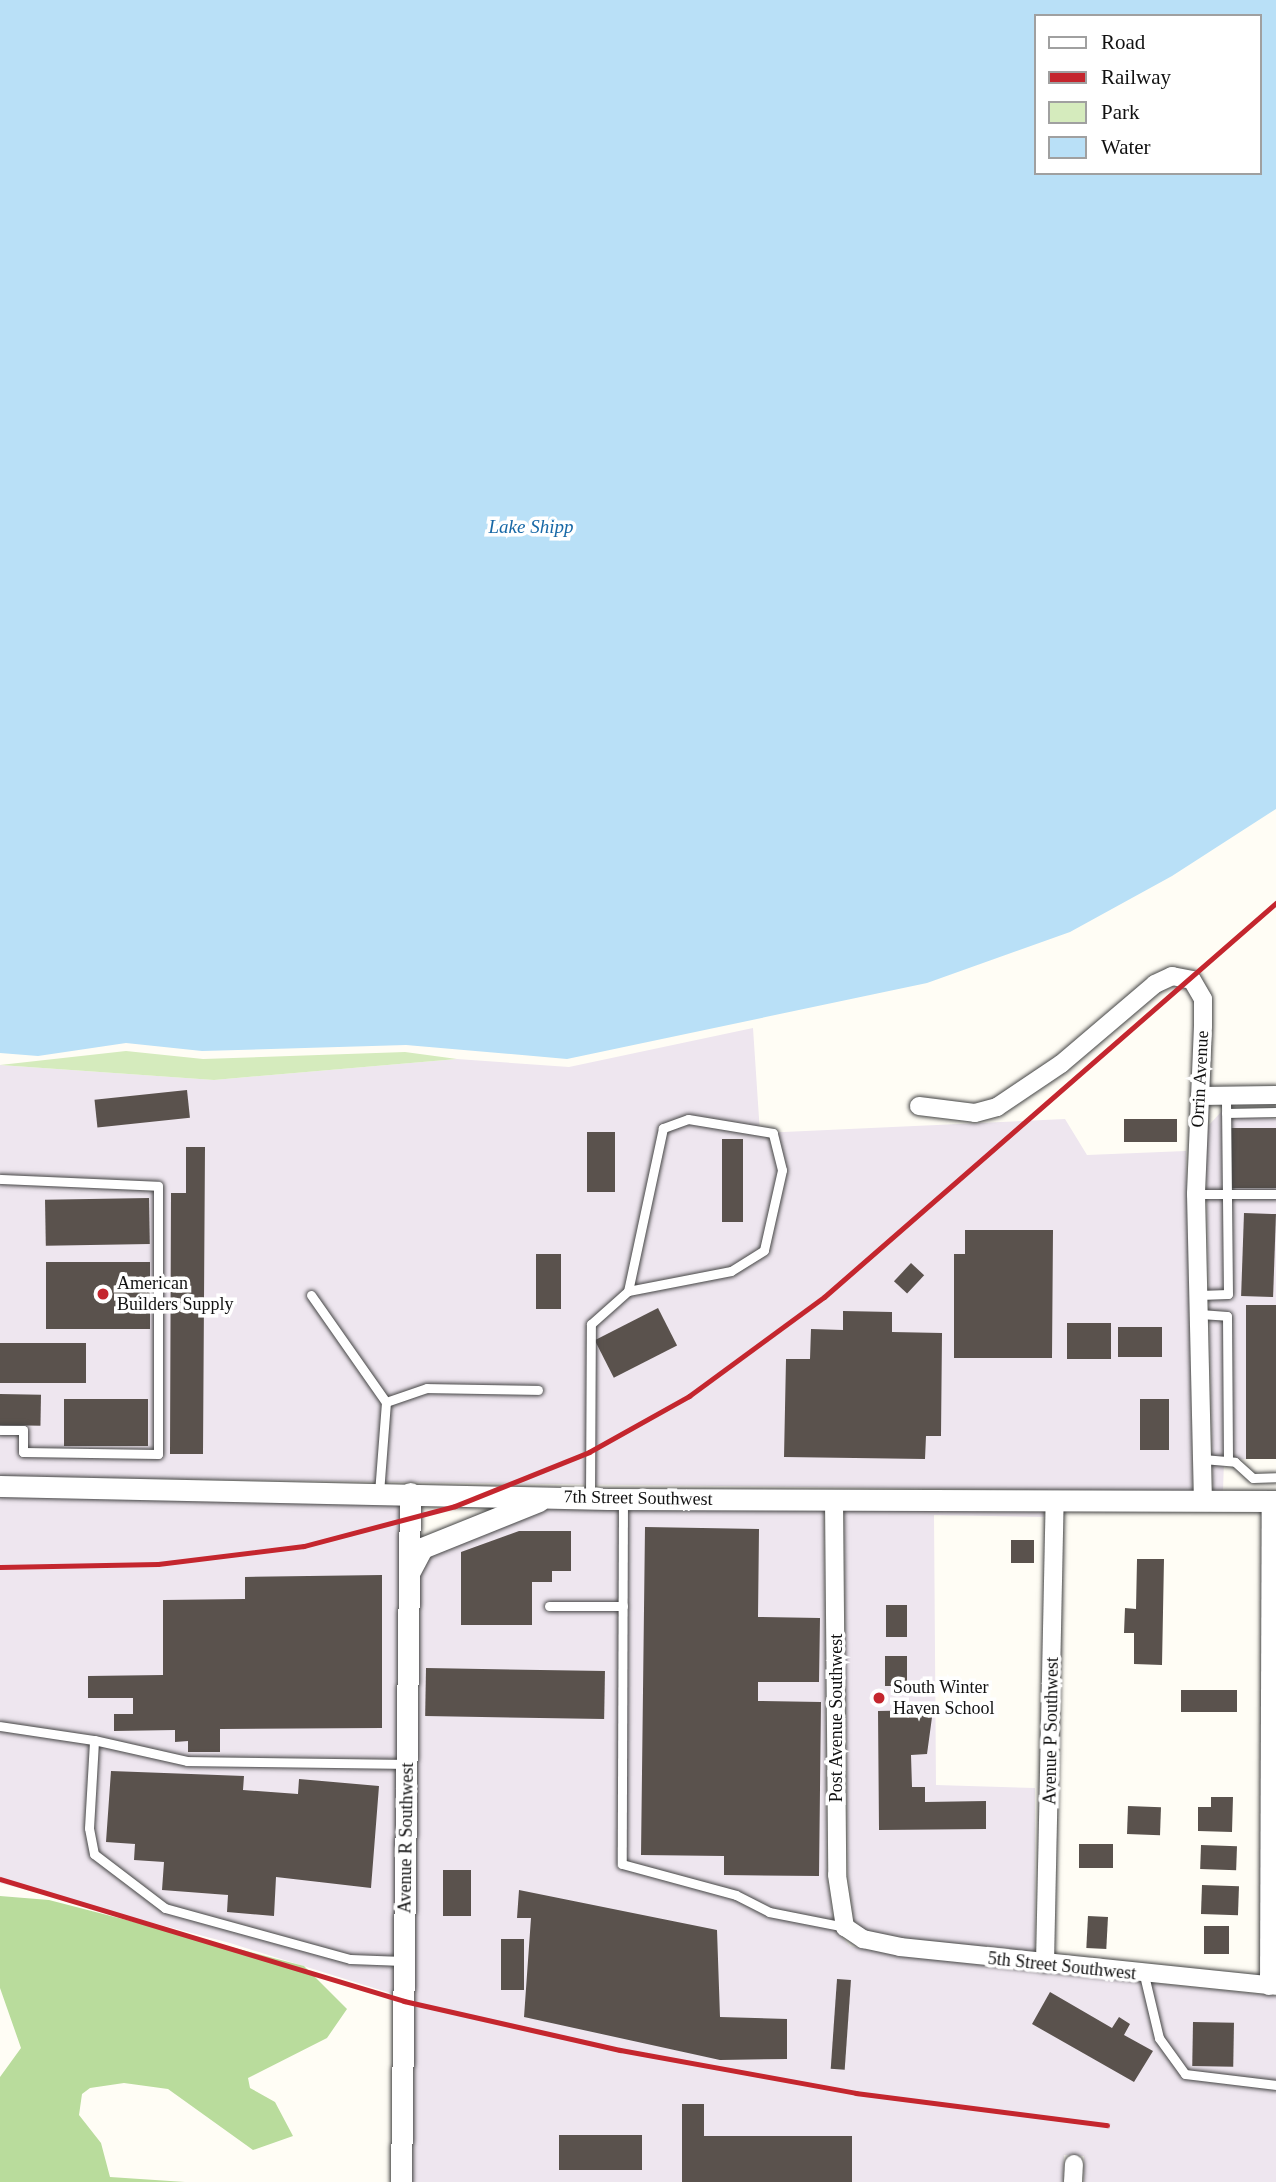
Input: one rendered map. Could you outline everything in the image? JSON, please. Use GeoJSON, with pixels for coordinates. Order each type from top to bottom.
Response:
{"type":"FeatureCollection","features":[{"type":"Feature","properties":{"kind":"street","name":"Orrin Avenue"},"geometry":{"type":"LineString","coordinates":[[919,1106],[975,1112],[997,1107],[1172,976],[1192,980],[1203,999],[1196,1194],[1203,1501]]}},
{"type":"Feature","properties":{"kind":"street"},"geometry":{"type":"LineString","coordinates":[[1200,1096],[1226,1104],[1276,1095]]}},
{"type":"Feature","properties":{"kind":"street","name":"7th Street Southwest"},"geometry":{"type":"LineString","coordinates":[[0,1486],[623,1499],[1274,1502]]}},
{"type":"Feature","properties":{"kind":"street","name":"Avenue R Southwest"},"geometry":{"type":"LineString","coordinates":[[401,2182],[410,1493]]}},
{"type":"Feature","properties":{"kind":"street"},"geometry":{"type":"LineString","coordinates":[[410,1571],[422,1548],[549,1497]]}},
{"type":"Feature","properties":{"kind":"street","name":"Post Avenue Southwest"},"geometry":{"type":"LineString","coordinates":[[834,1500],[837,1875],[848,1930]]}},
{"type":"Feature","properties":{"kind":"street","name":"Avenue P Southwest"},"geometry":{"type":"LineString","coordinates":[[1045,1963],[1055,1500]]}},
{"type":"Feature","properties":{"kind":"street"},"geometry":{"type":"LineString","coordinates":[[1272,1986],[1274,1502]]}},
{"type":"Feature","properties":{"kind":"street","name":"5th Street Southwest"},"geometry":{"type":"LineString","coordinates":[[848,1930],[901,1947],[1144,1975],[1272,1986]]}},
{"type":"Feature","properties":{"kind":"lane"},"geometry":{"type":"LineString","coordinates":[[1199,1295],[1228,1294],[1226,1104],[1276,1112]]}},
{"type":"Feature","properties":{"kind":"lane"},"geometry":{"type":"LineString","coordinates":[[590,1498],[591,1324],[628,1291],[731,1271],[764,1250],[782,1170],[773,1133],[688,1119],[663,1128],[628,1291]]}},
{"type":"Feature","properties":{"kind":"lane"},"geometry":{"type":"LineString","coordinates":[[0,1179],[158,1186],[158,1454],[23,1452],[23,1430],[0,1430]]}},
{"type":"Feature","properties":{"kind":"lane"},"geometry":{"type":"LineString","coordinates":[[1196,1194],[1276,1194]]}},
{"type":"Feature","properties":{"kind":"lane"},"geometry":{"type":"LineString","coordinates":[[311,1295],[386,1402],[379,1493]]}},
{"type":"Feature","properties":{"kind":"lane"},"geometry":{"type":"LineString","coordinates":[[1200,1314],[1227,1316],[1228,1461]]}},
{"type":"Feature","properties":{"kind":"lane"},"geometry":{"type":"LineString","coordinates":[[386,1402],[427,1388],[538,1390]]}},
{"type":"Feature","properties":{"kind":"lane"},"geometry":{"type":"LineString","coordinates":[[1203,1459],[1228,1461],[1253,1478],[1276,1478]]}},
{"type":"Feature","properties":{"kind":"lane"},"geometry":{"type":"LineString","coordinates":[[623,1499],[622,1864],[736,1895],[769,1912],[848,1930]]}},
{"type":"Feature","properties":{"kind":"lane"},"geometry":{"type":"LineString","coordinates":[[549,1606],[623,1606]]}},
{"type":"Feature","properties":{"kind":"lane"},"geometry":{"type":"LineString","coordinates":[[0,1726],[94,1740],[187,1761],[407,1764]]}},
{"type":"Feature","properties":{"kind":"lane"},"geometry":{"type":"LineString","coordinates":[[94,1740],[89,1828],[94,1854],[131,1887],[165,1908],[350,1959],[404,1962]]}},
{"type":"Feature","properties":{"kind":"lane"},"geometry":{"type":"LineString","coordinates":[[1144,1975],[1159,2038],[1185,2074],[1276,2085]]}},
{"type":"Feature","properties":{"kind":"shaded area"},"geometry":{"type":"Polygon","coordinates":[[[753,1028],[760,1133],[1065,1119],[1087,1155],[1186,1151],[1193,1492],[0,1477],[0,1065],[214,1080],[457,1059],[569,1067],[753,1028]]]}},
{"type":"Feature","properties":{"kind":"shaded area"},"geometry":{"type":"Polygon","coordinates":[[[1222,1111],[1276,1119],[1276,1458],[1224,1460],[1223,1492],[1213,1492],[1206,1157],[1208,1126],[1222,1111]]]}},
{"type":"Feature","properties":{"kind":"shaded area"},"geometry":{"type":"Polygon","coordinates":[[[0,1496],[400,1502],[394,2001],[393,1994],[230,1943],[0,1883],[0,1496]]]}},
{"type":"Feature","properties":{"kind":"shaded area"},"geometry":{"type":"Polygon","coordinates":[[[551,1506],[824,1509],[827,1876],[835,1930],[850,1946],[899,1956],[1276,1996],[1276,2182],[1084,2182],[1084,2156],[1064,2155],[1063,2182],[412,2182],[420,1573],[430,1555],[551,1506]]]}},
{"type":"Feature","properties":{"kind":"shaded area"},"geometry":{"type":"Polygon","coordinates":[[[844,1509],[1044,1509],[1044,1517],[934,1515],[936,1785],[1035,1788],[1035,1953],[902,1938],[866,1931],[854,1921],[848,1875],[844,1509]]]}},
{"type":"Feature","properties":{"kind":"green space"},"geometry":{"type":"Polygon","coordinates":[[[126,1051],[203,1059],[405,1052],[457,1059],[214,1080],[0,1065],[126,1051]]]}},
{"type":"Feature","properties":{"kind":"green space"},"geometry":{"type":"Polygon","coordinates":[[[0,1896],[49,1900],[304,1966],[347,2009],[327,2038],[248,2078],[250,2088],[275,2102],[293,2136],[253,2150],[168,2089],[124,2083],[90,2088],[82,2094],[79,2115],[101,2143],[110,2177],[185,2182],[0,2182],[0,2077],[21,2048],[0,1988],[0,1896]]]}},
{"type":"Feature","properties":{"kind":"water","name":"Lake Shipp"},"geometry":{"type":"Polygon","coordinates":[[[0,0],[1276,0],[1276,809],[1172,876],[1070,932],[927,983],[567,1059],[406,1045],[202,1051],[126,1043],[38,1056],[0,1053],[0,0]]]}},
{"type":"Feature","properties":{"kind":"building"},"geometry":{"type":"Polygon","coordinates":[[[187,1090],[190,1118],[97,1128],[95,1100],[187,1090]]]}},
{"type":"Feature","properties":{"kind":"building"},"geometry":{"type":"Polygon","coordinates":[[[1124,1119],[1177,1119],[1177,1142],[1124,1142],[1124,1119]]]}},
{"type":"Feature","properties":{"kind":"building"},"geometry":{"type":"Polygon","coordinates":[[[1231,1128],[1276,1128],[1276,1188],[1231,1188],[1231,1128]]]}},
{"type":"Feature","properties":{"kind":"building"},"geometry":{"type":"Polygon","coordinates":[[[587,1132],[615,1132],[615,1192],[587,1192],[587,1132]]]}},
{"type":"Feature","properties":{"kind":"building"},"geometry":{"type":"Polygon","coordinates":[[[722,1139],[743,1139],[743,1222],[722,1222],[722,1139]]]}},
{"type":"Feature","properties":{"kind":"building"},"geometry":{"type":"Polygon","coordinates":[[[186,1147],[205,1147],[203,1454],[170,1454],[171,1193],[186,1193],[186,1147]]]}},
{"type":"Feature","properties":{"kind":"building"},"geometry":{"type":"Polygon","coordinates":[[[149,1198],[150,1244],[46,1246],[45,1200],[149,1198]]]}},
{"type":"Feature","properties":{"kind":"building"},"geometry":{"type":"Polygon","coordinates":[[[1244,1213],[1276,1214],[1273,1297],[1241,1296],[1244,1213]]]}},
{"type":"Feature","properties":{"kind":"building"},"geometry":{"type":"Polygon","coordinates":[[[965,1230],[1053,1230],[1052,1358],[954,1358],[954,1254],[965,1254],[965,1230]]]}},
{"type":"Feature","properties":{"kind":"building"},"geometry":{"type":"Polygon","coordinates":[[[536,1254],[561,1254],[561,1309],[536,1309],[536,1254]]]}},
{"type":"Feature","properties":{"kind":"building"},"geometry":{"type":"Polygon","coordinates":[[[46,1262],[150,1262],[150,1329],[46,1329],[46,1262]]]}},
{"type":"Feature","properties":{"kind":"building"},"geometry":{"type":"Polygon","coordinates":[[[911,1263],[924,1275],[907,1294],[894,1281],[911,1263]]]}},
{"type":"Feature","properties":{"kind":"building"},"geometry":{"type":"Polygon","coordinates":[[[1246,1305],[1276,1305],[1276,1459],[1246,1459],[1246,1305]]]}},
{"type":"Feature","properties":{"kind":"building"},"geometry":{"type":"Polygon","coordinates":[[[658,1308],[677,1345],[614,1378],[595,1340],[658,1308]]]}},
{"type":"Feature","properties":{"kind":"building"},"geometry":{"type":"Polygon","coordinates":[[[843,1311],[892,1312],[892,1332],[942,1333],[941,1436],[926,1436],[925,1459],[784,1457],[786,1359],[810,1359],[811,1329],[843,1330],[843,1311]]]}},
{"type":"Feature","properties":{"kind":"building"},"geometry":{"type":"Polygon","coordinates":[[[1067,1323],[1111,1323],[1111,1359],[1067,1359],[1067,1323]]]}},
{"type":"Feature","properties":{"kind":"building"},"geometry":{"type":"Polygon","coordinates":[[[1118,1327],[1162,1327],[1162,1357],[1118,1357],[1118,1327]]]}},
{"type":"Feature","properties":{"kind":"building"},"geometry":{"type":"Polygon","coordinates":[[[0,1343],[86,1343],[86,1383],[0,1383],[0,1343]]]}},
{"type":"Feature","properties":{"kind":"building"},"geometry":{"type":"Polygon","coordinates":[[[0,1394],[41,1395],[40,1426],[0,1425],[0,1394]]]}},
{"type":"Feature","properties":{"kind":"building"},"geometry":{"type":"Polygon","coordinates":[[[64,1399],[148,1399],[148,1446],[64,1446],[64,1399]]]}},
{"type":"Feature","properties":{"kind":"building"},"geometry":{"type":"Polygon","coordinates":[[[1140,1399],[1169,1399],[1169,1450],[1140,1450],[1140,1399]]]}},
{"type":"Feature","properties":{"kind":"building"},"geometry":{"type":"Polygon","coordinates":[[[645,1527],[759,1529],[758,1617],[820,1618],[819,1682],[758,1682],[758,1701],[821,1702],[819,1876],[724,1875],[724,1856],[641,1855],[645,1527]]]}},
{"type":"Feature","properties":{"kind":"building"},"geometry":{"type":"Polygon","coordinates":[[[519,1531],[571,1531],[571,1571],[552,1571],[552,1582],[532,1582],[532,1625],[461,1625],[461,1552],[519,1531]]]}},
{"type":"Feature","properties":{"kind":"building"},"geometry":{"type":"Polygon","coordinates":[[[1011,1540],[1034,1540],[1034,1563],[1011,1563],[1011,1540]]]}},
{"type":"Feature","properties":{"kind":"building"},"geometry":{"type":"Polygon","coordinates":[[[1137,1559],[1164,1559],[1162,1665],[1134,1664],[1134,1633],[1124,1633],[1125,1608],[1136,1609],[1137,1559]]]}},
{"type":"Feature","properties":{"kind":"building"},"geometry":{"type":"Polygon","coordinates":[[[382,1575],[382,1728],[220,1729],[220,1752],[188,1752],[188,1741],[175,1742],[175,1730],[114,1731],[114,1714],[133,1714],[133,1698],[88,1698],[88,1676],[163,1675],[163,1600],[245,1599],[245,1577],[382,1575]]]}},
{"type":"Feature","properties":{"kind":"building"},"geometry":{"type":"Polygon","coordinates":[[[886,1605],[907,1605],[907,1637],[886,1637],[886,1605]]]}},
{"type":"Feature","properties":{"kind":"building"},"geometry":{"type":"Polygon","coordinates":[[[885,1656],[907,1656],[907,1686],[885,1686],[885,1656]]]}},
{"type":"Feature","properties":{"kind":"building"},"geometry":{"type":"Polygon","coordinates":[[[426,1668],[605,1671],[604,1719],[425,1716],[426,1668]]]}},
{"type":"Feature","properties":{"kind":"building"},"geometry":{"type":"Polygon","coordinates":[[[1181,1690],[1237,1690],[1237,1712],[1181,1712],[1181,1690]]]}},
{"type":"Feature","properties":{"kind":"building"},"geometry":{"type":"Polygon","coordinates":[[[933,1710],[927,1754],[911,1755],[912,1787],[925,1787],[925,1802],[986,1801],[986,1829],[879,1830],[878,1711],[933,1710]]]}},
{"type":"Feature","properties":{"kind":"building"},"geometry":{"type":"Polygon","coordinates":[[[111,1771],[244,1776],[243,1790],[298,1794],[299,1779],[379,1786],[371,1888],[276,1877],[274,1916],[227,1912],[228,1895],[162,1890],[164,1862],[134,1860],[135,1844],[106,1842],[111,1771]]]}},
{"type":"Feature","properties":{"kind":"building"},"geometry":{"type":"Polygon","coordinates":[[[1211,1797],[1233,1797],[1232,1832],[1198,1831],[1198,1807],[1211,1807],[1211,1797]]]}},
{"type":"Feature","properties":{"kind":"building"},"geometry":{"type":"Polygon","coordinates":[[[1128,1806],[1161,1807],[1160,1835],[1127,1834],[1128,1806]]]}},
{"type":"Feature","properties":{"kind":"building"},"geometry":{"type":"Polygon","coordinates":[[[1079,1844],[1113,1844],[1113,1868],[1079,1868],[1079,1844]]]}},
{"type":"Feature","properties":{"kind":"building"},"geometry":{"type":"Polygon","coordinates":[[[1201,1845],[1237,1846],[1236,1870],[1200,1869],[1201,1845]]]}},
{"type":"Feature","properties":{"kind":"building"},"geometry":{"type":"Polygon","coordinates":[[[443,1870],[471,1870],[471,1916],[443,1916],[443,1870]]]}},
{"type":"Feature","properties":{"kind":"building"},"geometry":{"type":"Polygon","coordinates":[[[1202,1885],[1239,1886],[1238,1915],[1201,1914],[1202,1885]]]}},
{"type":"Feature","properties":{"kind":"building"},"geometry":{"type":"Polygon","coordinates":[[[519,1890],[717,1930],[720,2017],[787,2019],[787,2059],[720,2060],[524,2017],[531,1918],[517,1918],[519,1890]]]}},
{"type":"Feature","properties":{"kind":"building"},"geometry":{"type":"Polygon","coordinates":[[[1088,1916],[1108,1917],[1106,1949],[1086,1948],[1088,1916]]]}},
{"type":"Feature","properties":{"kind":"building"},"geometry":{"type":"Polygon","coordinates":[[[1204,1926],[1229,1926],[1229,1954],[1204,1954],[1204,1926]]]}},
{"type":"Feature","properties":{"kind":"building"},"geometry":{"type":"Polygon","coordinates":[[[501,1939],[524,1939],[524,1990],[501,1990],[501,1939]]]}},
{"type":"Feature","properties":{"kind":"building"},"geometry":{"type":"Polygon","coordinates":[[[837,1979],[851,1980],[845,2070],[831,2069],[837,1979]]]}},
{"type":"Feature","properties":{"kind":"building"},"geometry":{"type":"Polygon","coordinates":[[[1050,1992],[1112,2028],[1119,2017],[1130,2024],[1124,2035],[1153,2051],[1134,2082],[1032,2024],[1050,1992]]]}},
{"type":"Feature","properties":{"kind":"building"},"geometry":{"type":"Polygon","coordinates":[[[1193,2022],[1234,2023],[1233,2067],[1192,2066],[1193,2022]]]}},
{"type":"Feature","properties":{"kind":"building"},"geometry":{"type":"Polygon","coordinates":[[[682,2104],[704,2104],[704,2136],[852,2136],[852,2182],[682,2182],[682,2104]]]}},
{"type":"Feature","properties":{"kind":"building"},"geometry":{"type":"Polygon","coordinates":[[[559,2135],[642,2135],[642,2170],[559,2170],[559,2135]]]}},
{"type":"Feature","properties":{"kind":"railway"},"geometry":{"type":"LineString","coordinates":[[0,1567],[158,1564],[304,1546],[455,1506],[589,1452],[689,1396],[824,1297],[1276,903]]}},
{"type":"Feature","properties":{"kind":"railway"},"geometry":{"type":"LineString","coordinates":[[0,1879],[404,2001],[620,2050],[856,2093],[1107,2125]]}},
{"type":"Feature","properties":{"kind":"place","name":"American Builders Supply"},"geometry":{"type":"Point","coordinates":[103,1294]}},
{"type":"Feature","properties":{"kind":"place","name":"South Winter Haven School"},"geometry":{"type":"Point","coordinates":[879,1698]}}]}
